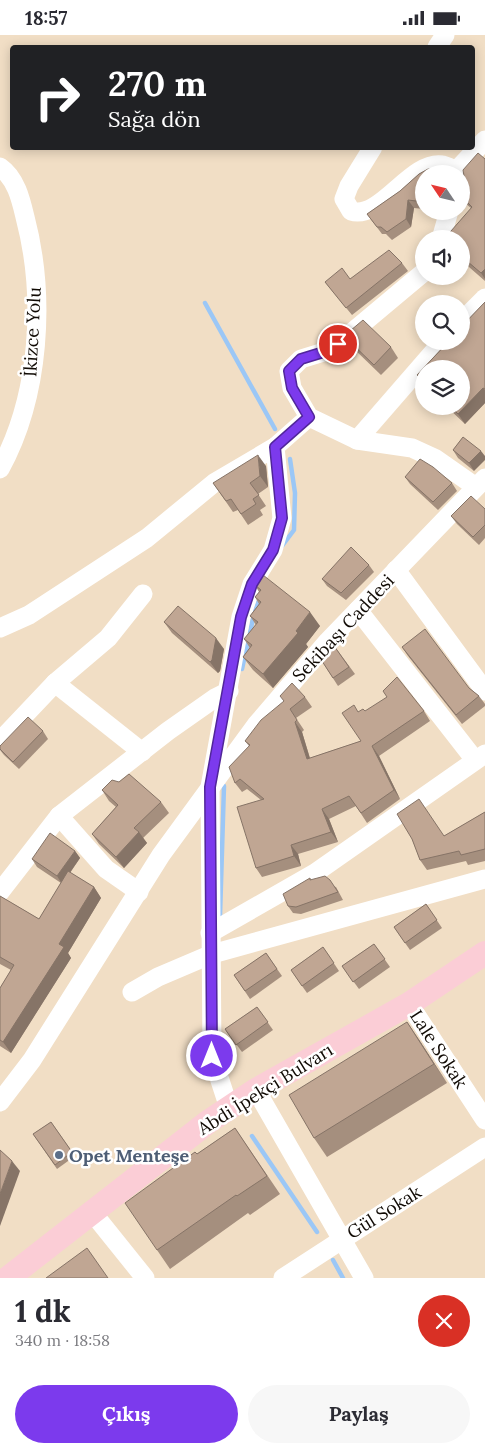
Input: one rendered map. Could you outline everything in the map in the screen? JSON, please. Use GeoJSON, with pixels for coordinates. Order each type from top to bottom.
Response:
{"type":"FeatureCollection","features":[{"type":"Feature","properties":{"kind":"main road","name":"Abdi İpekçi Bulvarı"},"geometry":{"type":"LineString","coordinates":[[11,1277],[92,1212],[229,1108],[256,1090],[409,1004],[485,953]]}},
{"type":"Feature","properties":{"kind":"street"},"geometry":{"type":"LineString","coordinates":[[463,165],[485,140]]}},
{"type":"Feature","properties":{"kind":"street"},"geometry":{"type":"LineString","coordinates":[[371,150],[348,187],[344,199],[351,211],[362,213],[415,175]]}},
{"type":"Feature","properties":{"kind":"street","name":"İkizce Yolu"},"geometry":{"type":"LineString","coordinates":[[0,167],[18,191],[32,243],[38,298],[32,369],[26,405],[11,449],[0,469]]}},
{"type":"Feature","properties":{"kind":"street"},"geometry":{"type":"LineString","coordinates":[[415,280],[338,344],[327,351],[301,359],[289,371],[292,388],[309,417],[357,440],[412,448],[480,483]]}},
{"type":"Feature","properties":{"kind":"street"},"geometry":{"type":"LineString","coordinates":[[470,313],[485,298]]}},
{"type":"Feature","properties":{"kind":"street"},"geometry":{"type":"LineString","coordinates":[[357,440],[435,350]]}},
{"type":"Feature","properties":{"kind":"street"},"geometry":{"type":"LineString","coordinates":[[0,628],[29,615],[147,538],[214,483],[275,447],[309,417]]}},
{"type":"Feature","properties":{"kind":"street"},"geometry":{"type":"LineString","coordinates":[[229,1108],[212,1056],[210,787],[241,617],[252,584],[273,550],[282,518],[275,447]]}},
{"type":"Feature","properties":{"kind":"street","name":"Sekibaşı Caddesi"},"geometry":{"type":"LineString","coordinates":[[3,1091],[32,1060],[161,855],[256,725],[328,641],[480,483]]}},
{"type":"Feature","properties":{"kind":"street"},"geometry":{"type":"LineString","coordinates":[[396,570],[485,691]]}},
{"type":"Feature","properties":{"kind":"street"},"geometry":{"type":"LineString","coordinates":[[0,741],[55,683],[108,639],[143,594]]}},
{"type":"Feature","properties":{"kind":"street"},"geometry":{"type":"LineString","coordinates":[[210,933],[315,873],[480,757],[358,610]]}},
{"type":"Feature","properties":{"kind":"street"},"geometry":{"type":"LineString","coordinates":[[55,683],[142,752]]}},
{"type":"Feature","properties":{"kind":"street"},"geometry":{"type":"LineString","coordinates":[[0,892],[59,816],[215,697],[229,691]]}},
{"type":"Feature","properties":{"kind":"street"},"geometry":{"type":"LineString","coordinates":[[59,816],[106,869],[139,892]]}},
{"type":"Feature","properties":{"kind":"street"},"geometry":{"type":"LineString","coordinates":[[132,992],[158,977],[212,955],[485,879]]}},
{"type":"Feature","properties":{"kind":"street","name":"Lale Sokak"},"geometry":{"type":"LineString","coordinates":[[409,1004],[485,1120]]}},
{"type":"Feature","properties":{"kind":"street"},"geometry":{"type":"LineString","coordinates":[[256,1090],[364,1278]]}},
{"type":"Feature","properties":{"kind":"street","name":"Gül Sokak"},"geometry":{"type":"LineString","coordinates":[[283,1278],[485,1147]]}},
{"type":"Feature","properties":{"kind":"street"},"geometry":{"type":"LineString","coordinates":[[92,1212],[145,1278]]}},
{"type":"Feature","properties":{"kind":"building"},"geometry":{"type":"Polygon","coordinates":[[[478,153],[485,159],[485,269],[481,273],[470,264],[470,230],[452,230],[461,220],[470,220],[470,209],[472,207],[470,205],[470,165],[467,165],[478,153]]]}},
{"type":"Feature","properties":{"kind":"building"},"geometry":{"type":"Polygon","coordinates":[[[415,178],[415,201],[408,200],[406,219],[387,232],[381,227],[377,227],[367,214],[400,191],[415,178]]]}},
{"type":"Feature","properties":{"kind":"building"},"geometry":{"type":"Polygon","coordinates":[[[389,250],[402,263],[346,308],[325,282],[342,268],[350,279],[389,250]]]}},
{"type":"Feature","properties":{"kind":"building"},"geometry":{"type":"Polygon","coordinates":[[[485,302],[485,389],[483,388],[470,402],[470,360],[431,360],[441,350],[470,350],[470,318],[485,302]]]}},
{"type":"Feature","properties":{"kind":"building"},"geometry":{"type":"Polygon","coordinates":[[[363,320],[391,347],[374,365],[344,336],[363,320]]]}},
{"type":"Feature","properties":{"kind":"building"},"geometry":{"type":"Polygon","coordinates":[[[463,437],[481,451],[469,463],[453,450],[463,437]]]}},
{"type":"Feature","properties":{"kind":"building"},"geometry":{"type":"Polygon","coordinates":[[[258,455],[260,476],[250,483],[259,495],[253,499],[256,504],[241,514],[231,499],[226,501],[213,483],[258,455]]]}},
{"type":"Feature","properties":{"kind":"building"},"geometry":{"type":"Polygon","coordinates":[[[420,459],[452,483],[433,502],[405,477],[420,459]]]}},
{"type":"Feature","properties":{"kind":"building"},"geometry":{"type":"Polygon","coordinates":[[[471,496],[485,509],[485,525],[473,537],[451,516],[471,496]]]}},
{"type":"Feature","properties":{"kind":"building"},"geometry":{"type":"Polygon","coordinates":[[[351,547],[369,565],[341,593],[322,579],[351,547]]]}},
{"type":"Feature","properties":{"kind":"building"},"geometry":{"type":"Polygon","coordinates":[[[263,575],[310,612],[296,631],[298,633],[263,674],[243,657],[252,645],[244,639],[258,622],[250,616],[261,602],[255,597],[261,590],[255,585],[263,575]]]}},
{"type":"Feature","properties":{"kind":"building"},"geometry":{"type":"Polygon","coordinates":[[[178,606],[216,638],[210,662],[164,622],[178,606]]]}},
{"type":"Feature","properties":{"kind":"building"},"geometry":{"type":"Polygon","coordinates":[[[425,629],[469,688],[479,696],[456,715],[402,647],[425,629]]]}},
{"type":"Feature","properties":{"kind":"building"},"geometry":{"type":"Polygon","coordinates":[[[332,643],[349,667],[333,678],[320,658],[332,643]]]}},
{"type":"Feature","properties":{"kind":"building"},"geometry":{"type":"Polygon","coordinates":[[[397,677],[424,711],[372,746],[394,790],[361,813],[349,796],[322,809],[331,832],[291,845],[294,856],[256,868],[237,807],[264,799],[240,779],[235,783],[229,767],[250,745],[245,741],[261,720],[284,701],[280,696],[292,683],[305,697],[290,709],[297,720],[295,722],[307,759],[361,741],[342,713],[354,705],[358,712],[363,709],[365,711],[387,697],[383,691],[397,677]]]}},
{"type":"Feature","properties":{"kind":"building"},"geometry":{"type":"Polygon","coordinates":[[[28,717],[43,731],[13,762],[0,749],[0,746],[28,717]]]}},
{"type":"Feature","properties":{"kind":"building"},"geometry":{"type":"Polygon","coordinates":[[[129,774],[161,802],[134,828],[139,832],[116,857],[92,834],[118,805],[102,790],[112,780],[119,782],[129,774]]]}},
{"type":"Feature","properties":{"kind":"building"},"geometry":{"type":"Polygon","coordinates":[[[419,799],[444,836],[485,812],[485,849],[461,855],[459,851],[420,860],[412,839],[397,814],[419,799]]]}},
{"type":"Feature","properties":{"kind":"building"},"geometry":{"type":"Polygon","coordinates":[[[50,833],[75,851],[57,876],[32,859],[50,833]]]}},
{"type":"Feature","properties":{"kind":"building"},"geometry":{"type":"Polygon","coordinates":[[[68,871],[94,887],[59,944],[64,947],[3,1042],[0,1040],[0,988],[14,965],[0,957],[0,896],[39,919],[68,871]]]}},
{"type":"Feature","properties":{"kind":"building"},"geometry":{"type":"Polygon","coordinates":[[[325,876],[338,892],[296,907],[288,906],[283,894],[310,878],[310,880],[325,876]]]}},
{"type":"Feature","properties":{"kind":"building"},"geometry":{"type":"Polygon","coordinates":[[[426,904],[437,920],[405,943],[394,927],[426,904]]]}},
{"type":"Feature","properties":{"kind":"building"},"geometry":{"type":"Polygon","coordinates":[[[374,944],[385,959],[353,982],[342,966],[374,944]]]}},
{"type":"Feature","properties":{"kind":"building"},"geometry":{"type":"Polygon","coordinates":[[[323,947],[334,963],[302,986],[291,970],[323,947]]]}},
{"type":"Feature","properties":{"kind":"building"},"geometry":{"type":"Polygon","coordinates":[[[266,953],[277,969],[245,991],[234,975],[266,953]]]}},
{"type":"Feature","properties":{"kind":"building"},"geometry":{"type":"Polygon","coordinates":[[[257,1007],[268,1022],[236,1045],[225,1029],[257,1007]]]}},
{"type":"Feature","properties":{"kind":"building"},"geometry":{"type":"Polygon","coordinates":[[[407,1022],[434,1064],[314,1138],[289,1095],[407,1022]]]}},
{"type":"Feature","properties":{"kind":"building"},"geometry":{"type":"Polygon","coordinates":[[[51,1122],[72,1152],[55,1165],[33,1134],[51,1122]]]}},
{"type":"Feature","properties":{"kind":"building"},"geometry":{"type":"Polygon","coordinates":[[[235,1128],[267,1176],[236,1195],[157,1250],[125,1203],[195,1152],[197,1154],[235,1128]]]}},
{"type":"Feature","properties":{"kind":"building"},"geometry":{"type":"Polygon","coordinates":[[[0,1150],[12,1161],[0,1194],[0,1150]]]}},
{"type":"Feature","properties":{"kind":"building"},"geometry":{"type":"Polygon","coordinates":[[[87,1248],[108,1278],[46,1278],[87,1248]]]}},
{"type":"Feature","properties":{"kind":"waterway"},"geometry":{"type":"LineString","coordinates":[[205,303],[275,429]]}},
{"type":"Feature","properties":{"kind":"waterway"},"geometry":{"type":"LineString","coordinates":[[282,546],[294,530],[295,493],[290,459]]}},
{"type":"Feature","properties":{"kind":"waterway"},"geometry":{"type":"LineString","coordinates":[[242,669],[254,614],[260,597]]}},
{"type":"Feature","properties":{"kind":"waterway"},"geometry":{"type":"LineString","coordinates":[[220,916],[224,786]]}},
{"type":"Feature","properties":{"kind":"waterway"},"geometry":{"type":"LineString","coordinates":[[252,1136],[317,1232]]}},
{"type":"Feature","properties":{"kind":"waterway"},"geometry":{"type":"LineString","coordinates":[[333,1260],[343,1278]]}},
{"type":"Feature","properties":{"kind":"place","name":"Opet Menteşe"},"geometry":{"type":"Point","coordinates":[59,1155]}},
{"type":"Feature","properties":{"kind":"route"},"geometry":{"type":"LineString","coordinates":[[212,1056],[210,787],[241,617],[252,584],[273,550],[282,518],[275,447],[309,417],[292,388],[289,371],[301,359],[327,351],[338,344]]}}]}
